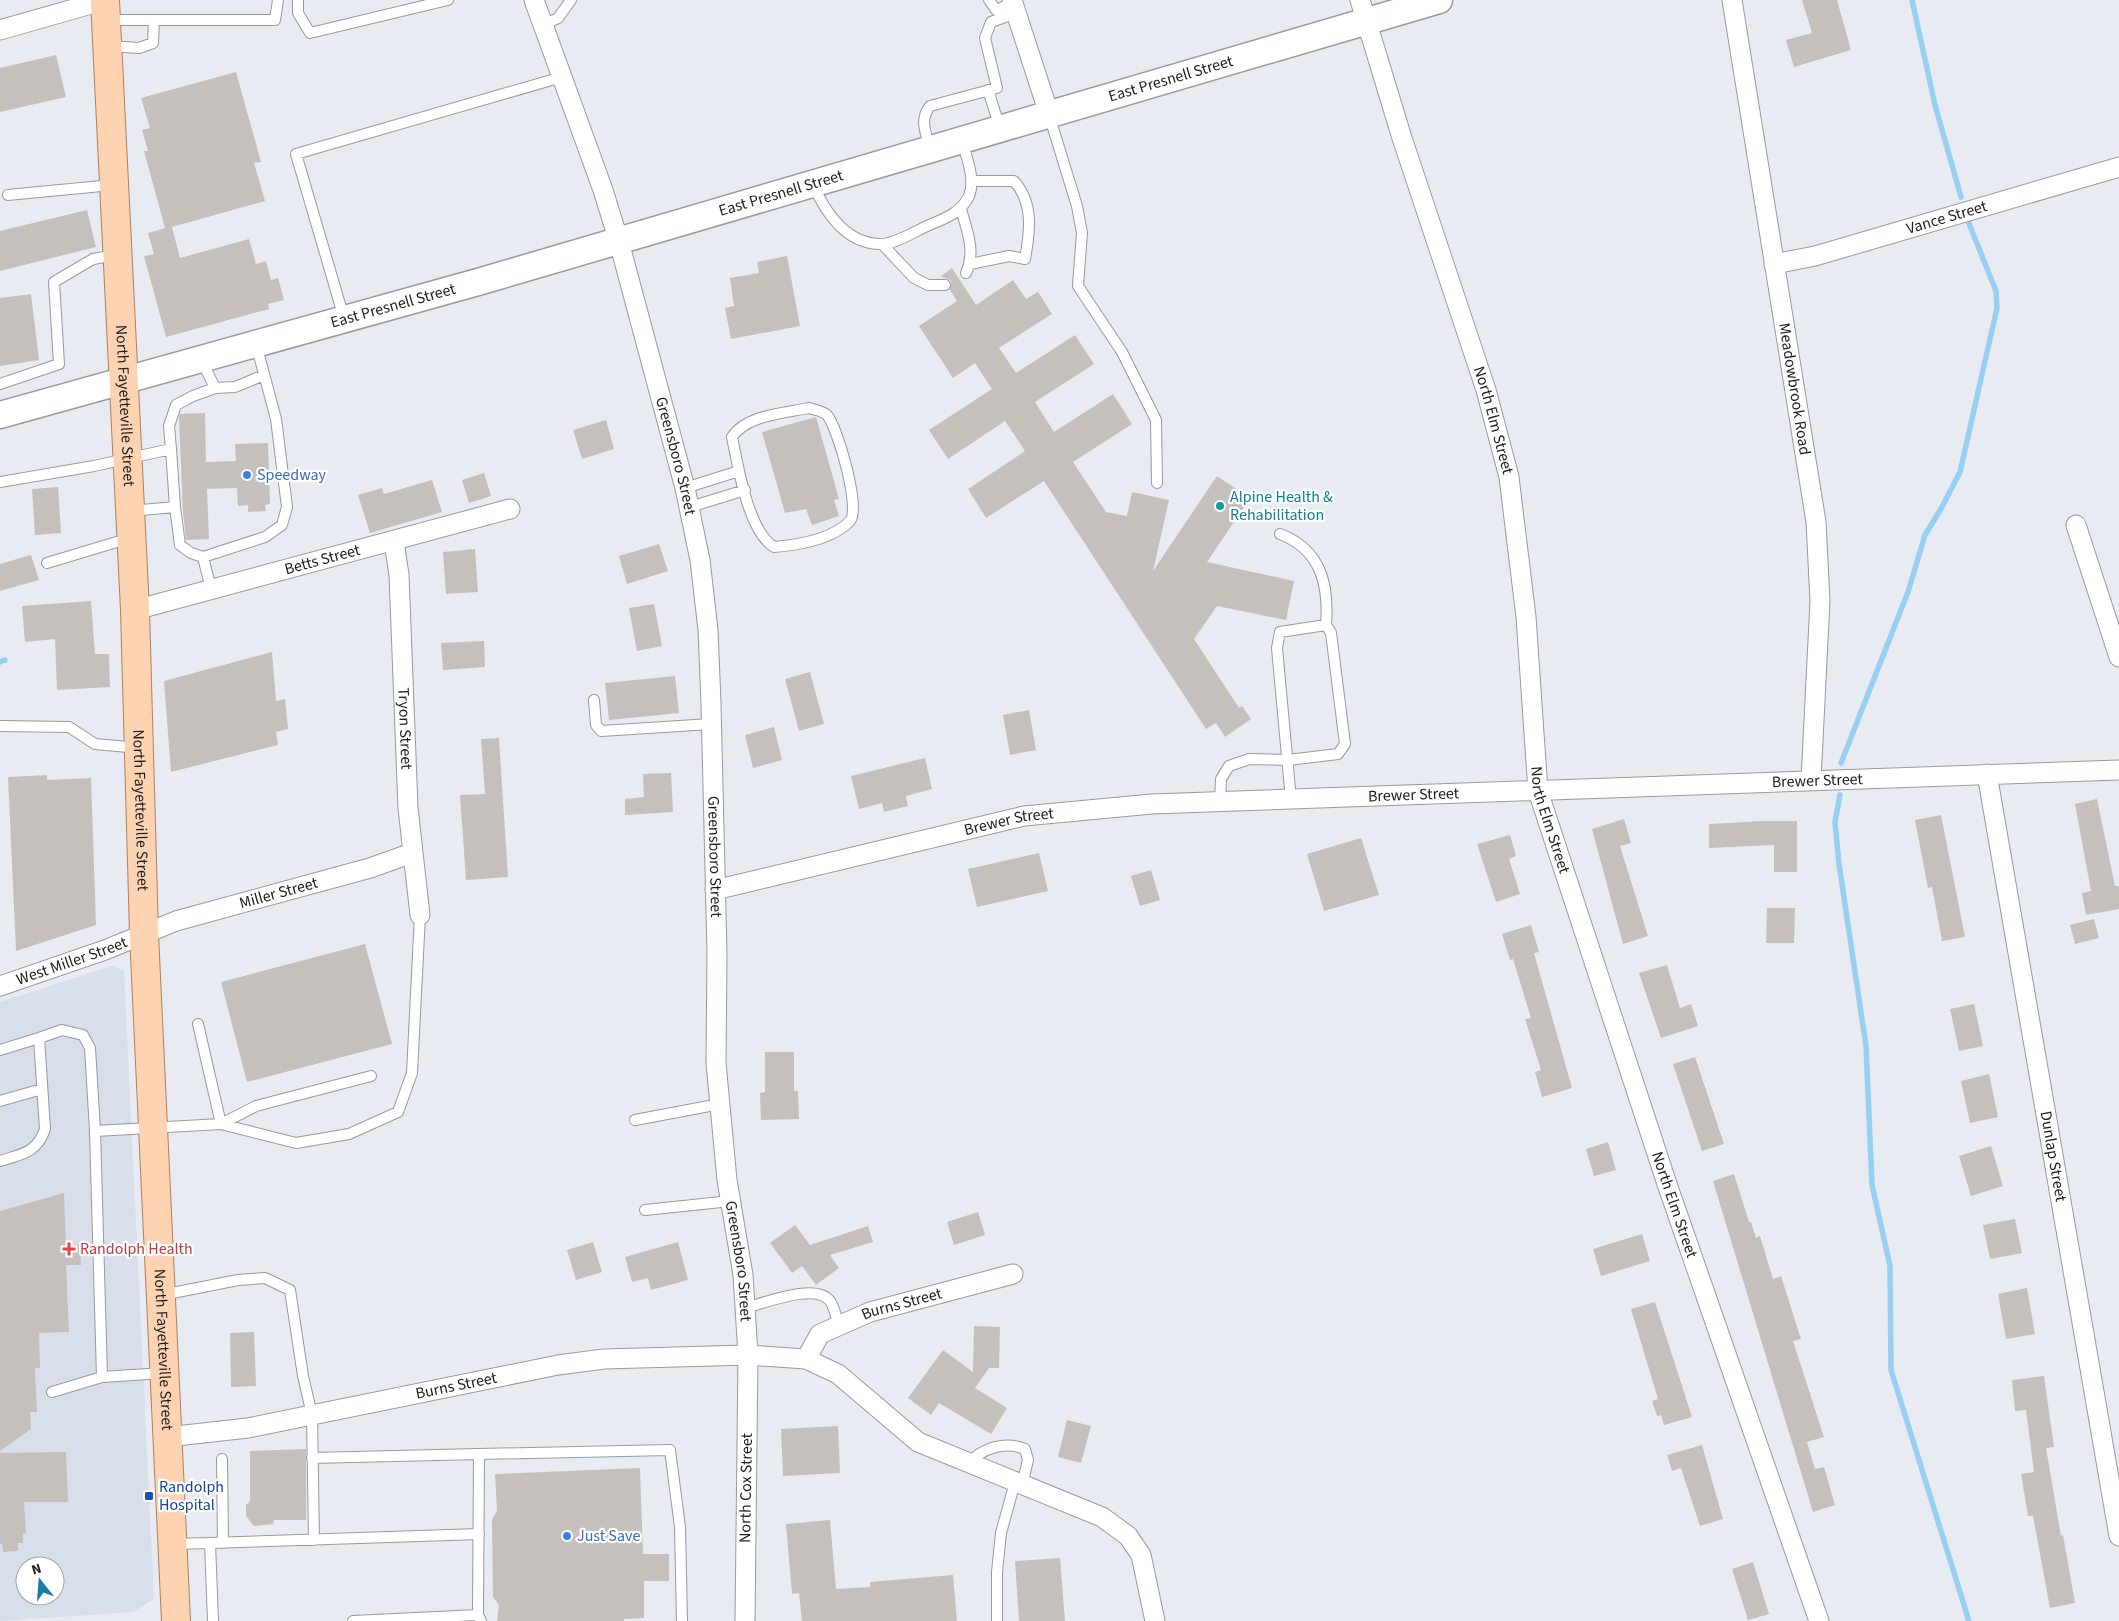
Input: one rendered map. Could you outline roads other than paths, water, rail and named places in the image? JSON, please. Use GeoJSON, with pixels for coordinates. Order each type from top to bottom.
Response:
{"type":"FeatureCollection","features":[{"type":"Feature","properties":{"kind":"main road","name":"East Presnell Street"},"geometry":{"type":"LineString","coordinates":[[1,413],[122,382],[201,358],[618,242],[1049,114],[1094,103],[1363,11],[1439,0]]}},
{"type":"Feature","properties":{"kind":"main road","name":"North Fayetteville Street"},"geometry":{"type":"LineString","coordinates":[[106,17],[122,382],[135,610],[144,934],[154,1128],[173,1293],[164,1373],[176,1621]]}},
{"type":"Feature","properties":{"kind":"street","name":"Greensboro Street"},"geometry":{"type":"LineString","coordinates":[[534,0],[603,190],[687,498],[700,560],[708,630],[711,724],[715,890],[716,1062],[731,1201],[739,1245],[748,1355]]}},
{"type":"Feature","properties":{"kind":"street","name":"Meadowbrook Road"},"geometry":{"type":"LineString","coordinates":[[1732,0],[1816,522],[1820,601],[1811,780]]}},
{"type":"Feature","properties":{"kind":"street"},"geometry":{"type":"LineString","coordinates":[[1014,5],[1049,114]]}},
{"type":"Feature","properties":{"kind":"street","name":"North Elm Street"},"geometry":{"type":"LineString","coordinates":[[1363,11],[1402,138],[1486,390],[1509,477],[1526,617],[1538,791],[1667,1184],[1819,1621]]}},
{"type":"Feature","properties":{"kind":"street"},"geometry":{"type":"LineString","coordinates":[[0,30],[106,17]]}},
{"type":"Feature","properties":{"kind":"street","name":"Vance Street"},"geometry":{"type":"LineString","coordinates":[[1774,264],[1815,256],[2119,167]]}},
{"type":"Feature","properties":{"kind":"street","name":"Betts Street"},"geometry":{"type":"LineString","coordinates":[[135,610],[510,509]]}},
{"type":"Feature","properties":{"kind":"street"},"geometry":{"type":"LineString","coordinates":[[2076,525],[2114,621],[2119,657]]}},
{"type":"Feature","properties":{"kind":"street","name":"Tryon Street"},"geometry":{"type":"LineString","coordinates":[[394,541],[400,575],[412,854],[420,915]]}},
{"type":"Feature","properties":{"kind":"street","name":"Brewer Street"},"geometry":{"type":"LineString","coordinates":[[715,890],[1024,816],[1096,808],[2119,770]]}},
{"type":"Feature","properties":{"kind":"street","name":"Dunlap Street"},"geometry":{"type":"LineString","coordinates":[[1987,774],[2119,1536]]}},
{"type":"Feature","properties":{"kind":"street","name":"Miller Street"},"geometry":{"type":"LineString","coordinates":[[144,934],[176,921],[370,868],[412,854]]}},
{"type":"Feature","properties":{"kind":"street","name":"West Miller Street"},"geometry":{"type":"LineString","coordinates":[[0,986],[105,950],[144,934]]}},
{"type":"Feature","properties":{"kind":"street","name":"Burns Street"},"geometry":{"type":"LineString","coordinates":[[806,1359],[820,1334],[870,1312],[1013,1274]]}},
{"type":"Feature","properties":{"kind":"street"},"geometry":{"type":"LineString","coordinates":[[748,1355],[806,1359],[838,1374],[918,1442],[1087,1512],[1102,1516],[1128,1536],[1141,1555],[1155,1621]]}},
{"type":"Feature","properties":{"kind":"street","name":"Burns Street"},"geometry":{"type":"LineString","coordinates":[[166,1436],[248,1428],[558,1365],[604,1359],[748,1355]]}},
{"type":"Feature","properties":{"kind":"street","name":"North Cox Street"},"geometry":{"type":"LineString","coordinates":[[745,1621],[748,1355]]}},
{"type":"Feature","properties":{"kind":"lane"},"geometry":{"type":"LineString","coordinates":[[106,17],[154,20],[275,20],[278,0]]}},
{"type":"Feature","properties":{"kind":"lane"},"geometry":{"type":"LineString","coordinates":[[298,0],[298,13],[310,33],[448,0]]}},
{"type":"Feature","properties":{"kind":"lane"},"geometry":{"type":"LineString","coordinates":[[543,25],[558,18],[571,0]]}},
{"type":"Feature","properties":{"kind":"lane"},"geometry":{"type":"LineString","coordinates":[[989,0],[996,10],[1014,5]]}},
{"type":"Feature","properties":{"kind":"lane"},"geometry":{"type":"LineString","coordinates":[[930,149],[923,120],[924,113],[930,106],[997,88],[985,38],[991,22],[1014,5]]}},
{"type":"Feature","properties":{"kind":"lane"},"geometry":{"type":"LineString","coordinates":[[106,17],[139,48],[153,43],[154,20]]}},
{"type":"Feature","properties":{"kind":"lane"},"geometry":{"type":"LineString","coordinates":[[344,319],[296,154],[562,77]]}},
{"type":"Feature","properties":{"kind":"lane"},"geometry":{"type":"LineString","coordinates":[[988,90],[1000,129]]}},
{"type":"Feature","properties":{"kind":"lane"},"geometry":{"type":"LineString","coordinates":[[1049,114],[1076,206],[1082,234],[1078,286],[1122,352],[1156,420],[1157,484]]}},
{"type":"Feature","properties":{"kind":"lane"},"geometry":{"type":"LineString","coordinates":[[882,244],[961,209],[970,194],[971,177],[962,140]]}},
{"type":"Feature","properties":{"kind":"lane"},"geometry":{"type":"LineString","coordinates":[[961,209],[970,241],[968,268],[1009,256],[1025,259],[1030,234],[1026,200],[1014,181],[971,177]]}},
{"type":"Feature","properties":{"kind":"lane"},"geometry":{"type":"LineString","coordinates":[[812,184],[824,208],[846,232],[860,239],[882,244],[914,278],[928,285],[945,285]]}},
{"type":"Feature","properties":{"kind":"lane"},"geometry":{"type":"LineString","coordinates":[[8,196],[113,185]]}},
{"type":"Feature","properties":{"kind":"lane"},"geometry":{"type":"LineString","coordinates":[[0,384],[59,364],[54,282],[93,259],[117,254]]}},
{"type":"Feature","properties":{"kind":"lane"},"geometry":{"type":"LineString","coordinates":[[256,344],[276,419],[287,507],[282,525],[266,537],[203,557],[191,553],[180,545],[175,508],[169,426],[176,405],[215,388],[235,387],[264,375]]}},
{"type":"Feature","properties":{"kind":"lane"},"geometry":{"type":"LineString","coordinates":[[201,358],[207,376],[215,388]]}},
{"type":"Feature","properties":{"kind":"lane"},"geometry":{"type":"LineString","coordinates":[[809,408],[825,413],[833,424],[851,487],[854,511],[851,520],[838,530],[816,540],[774,547],[766,542],[762,535],[739,472],[732,437],[738,428],[752,421],[809,408]]}},
{"type":"Feature","properties":{"kind":"lane"},"geometry":{"type":"LineString","coordinates":[[0,482],[94,466],[127,457],[171,449]]}},
{"type":"Feature","properties":{"kind":"lane"},"geometry":{"type":"LineString","coordinates":[[687,498],[739,472]]}},
{"type":"Feature","properties":{"kind":"lane"},"geometry":{"type":"LineString","coordinates":[[687,498],[745,490]]}},
{"type":"Feature","properties":{"kind":"lane"},"geometry":{"type":"LineString","coordinates":[[129,511],[175,508]]}},
{"type":"Feature","properties":{"kind":"lane"},"geometry":{"type":"LineString","coordinates":[[1220,802],[1221,779],[1229,766],[1249,759],[1288,760],[1338,754],[1346,744],[1331,633],[1326,625],[1328,604],[1325,583],[1318,564],[1299,546],[1280,534]]}},
{"type":"Feature","properties":{"kind":"lane"},"geometry":{"type":"LineString","coordinates":[[47,562],[131,538]]}},
{"type":"Feature","properties":{"kind":"lane"},"geometry":{"type":"LineString","coordinates":[[203,557],[211,589]]}},
{"type":"Feature","properties":{"kind":"lane"},"geometry":{"type":"LineString","coordinates":[[1291,800],[1277,648],[1280,632],[1326,625]]}},
{"type":"Feature","properties":{"kind":"lane"},"geometry":{"type":"LineString","coordinates":[[594,700],[596,725],[601,731],[711,724]]}},
{"type":"Feature","properties":{"kind":"lane"},"geometry":{"type":"LineString","coordinates":[[0,726],[1,724],[69,727],[96,744],[140,748]]}},
{"type":"Feature","properties":{"kind":"lane"},"geometry":{"type":"LineString","coordinates":[[95,1131],[221,1124],[296,1144],[350,1134],[398,1112],[412,1073],[420,915]]}},
{"type":"Feature","properties":{"kind":"lane"},"geometry":{"type":"LineString","coordinates":[[198,1024],[221,1124]]}},
{"type":"Feature","properties":{"kind":"lane"},"geometry":{"type":"LineString","coordinates":[[0,1050],[62,1030],[83,1035],[90,1048],[95,1131],[102,1377]]}},
{"type":"Feature","properties":{"kind":"lane"},"geometry":{"type":"LineString","coordinates":[[0,1161],[30,1151],[41,1140],[45,1129],[39,1038]]}},
{"type":"Feature","properties":{"kind":"lane"},"geometry":{"type":"LineString","coordinates":[[221,1124],[256,1106],[371,1076]]}},
{"type":"Feature","properties":{"kind":"lane"},"geometry":{"type":"LineString","coordinates":[[0,1101],[42,1089]]}},
{"type":"Feature","properties":{"kind":"lane"},"geometry":{"type":"LineString","coordinates":[[635,1120],[720,1104]]}},
{"type":"Feature","properties":{"kind":"lane"},"geometry":{"type":"LineString","coordinates":[[645,1210],[731,1201]]}},
{"type":"Feature","properties":{"kind":"lane"},"geometry":{"type":"LineString","coordinates":[[173,1293],[238,1280],[265,1278],[290,1290],[302,1376],[312,1415],[314,1540]]}},
{"type":"Feature","properties":{"kind":"lane"},"geometry":{"type":"LineString","coordinates":[[745,1308],[804,1293],[818,1292],[829,1299],[839,1326]]}},
{"type":"Feature","properties":{"kind":"lane"},"geometry":{"type":"LineString","coordinates":[[52,1392],[102,1377],[164,1373]]}},
{"type":"Feature","properties":{"kind":"lane"},"geometry":{"type":"LineString","coordinates":[[969,1463],[979,1452],[1014,1445],[1025,1449],[1028,1460],[1001,1533],[997,1572],[997,1621]]}},
{"type":"Feature","properties":{"kind":"lane"},"geometry":{"type":"LineString","coordinates":[[312,1458],[670,1450],[680,1526],[682,1621]]}},
{"type":"Feature","properties":{"kind":"lane"},"geometry":{"type":"LineString","coordinates":[[353,1621],[479,1618],[479,1454]]}},
{"type":"Feature","properties":{"kind":"lane"},"geometry":{"type":"LineString","coordinates":[[222,1460],[223,1543]]}},
{"type":"Feature","properties":{"kind":"lane"},"geometry":{"type":"LineString","coordinates":[[172,1544],[478,1534]]}},
{"type":"Feature","properties":{"kind":"lane"},"geometry":{"type":"LineString","coordinates":[[209,1543],[213,1621]]}},
{"type":"Feature","properties":{"kind":"waterway"},"geometry":{"type":"LineString","coordinates":[[1912,0],[1935,105],[1961,197]]}},
{"type":"Feature","properties":{"kind":"waterway"},"geometry":{"type":"LineString","coordinates":[[1841,763],[1908,592],[1925,535],[1960,472],[1997,308],[1996,291],[1968,221]]}},
{"type":"Feature","properties":{"kind":"waterway"},"geometry":{"type":"LineString","coordinates":[[0,662],[5,660]]}},
{"type":"Feature","properties":{"kind":"waterway"},"geometry":{"type":"LineString","coordinates":[[1840,795],[1835,822],[1839,864],[1866,1046],[1872,1185],[1890,1266],[1891,1370],[1969,1621]]}},
{"type":"Feature","properties":{"kind":"place","name":"Speedway"},"geometry":{"type":"Point","coordinates":[247,475]}},
{"type":"Feature","properties":{"kind":"place","name":"Alpine Health & Rehabilitation"},"geometry":{"type":"Point","coordinates":[1220,506]}},
{"type":"Feature","properties":{"kind":"place","name":"Randolph Health"},"geometry":{"type":"Point","coordinates":[69,1249]}},
{"type":"Feature","properties":{"kind":"place","name":"Randolph Hospital"},"geometry":{"type":"Point","coordinates":[149,1496]}},
{"type":"Feature","properties":{"kind":"place","name":"Just Save"},"geometry":{"type":"Point","coordinates":[567,1536]}}]}
